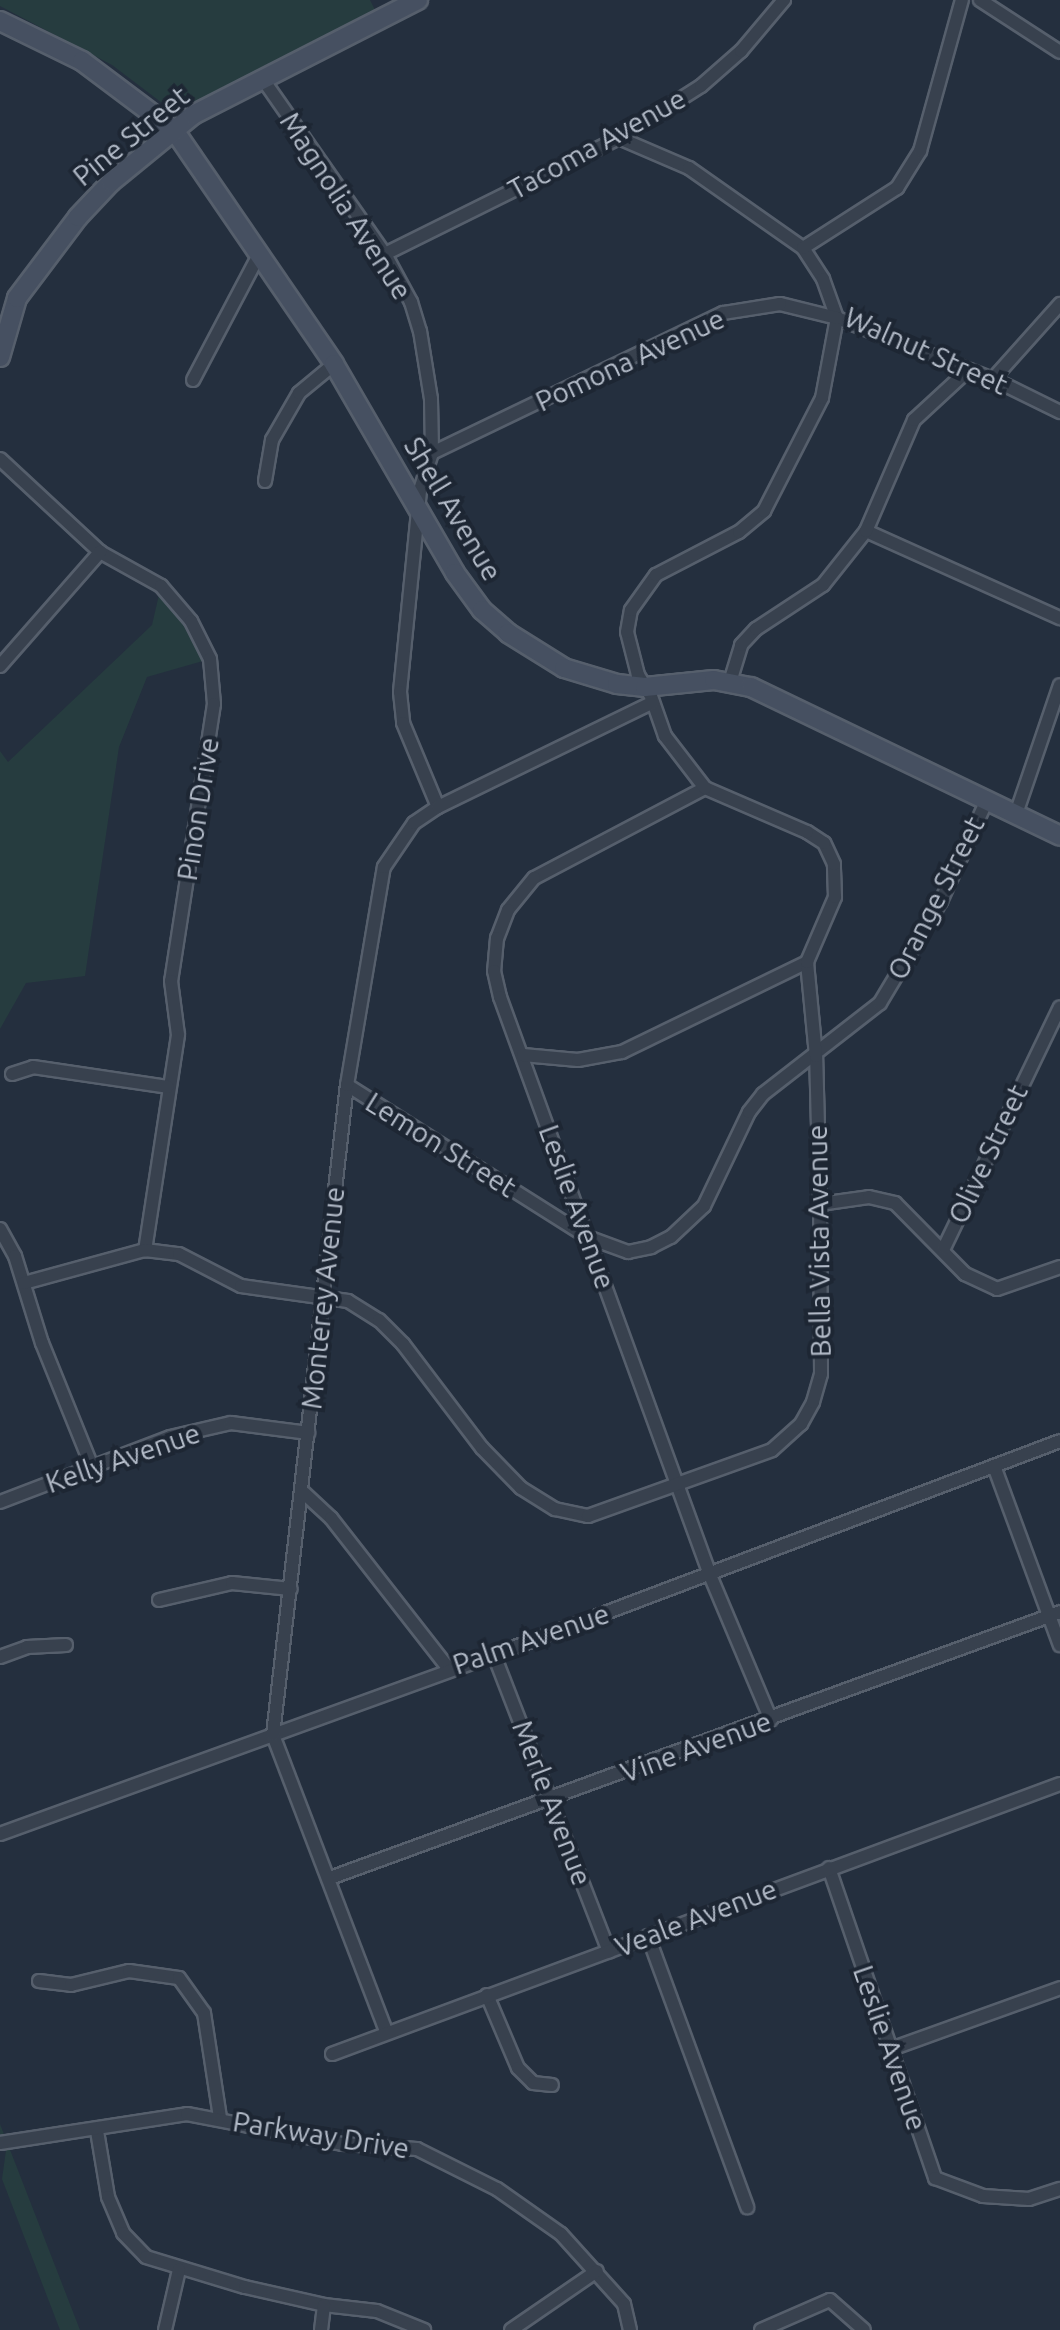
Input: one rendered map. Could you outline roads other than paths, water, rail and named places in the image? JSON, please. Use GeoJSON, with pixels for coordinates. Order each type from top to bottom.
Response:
{"type":"FeatureCollection","features":[{"type":"Feature","properties":{"kind":"street","name":"Pine Street"},"geometry":{"type":"LineString","coordinates":[[0,357],[17,298],[78,217],[174,130],[262,78],[418,0]]}},
{"type":"Feature","properties":{"kind":"street","name":"Tacoma Avenue"},"geometry":{"type":"LineString","coordinates":[[385,254],[618,138],[702,86],[741,51],[784,0]]}},
{"type":"Feature","properties":{"kind":"street"},"geometry":{"type":"LineString","coordinates":[[803,248],[897,188],[920,151],[962,0]]}},
{"type":"Feature","properties":{"kind":"street"},"geometry":{"type":"LineString","coordinates":[[980,0],[1060,52]]}},
{"type":"Feature","properties":{"kind":"street","name":"Shell Avenue"},"geometry":{"type":"LineString","coordinates":[[0,21],[82,61],[174,130],[334,364],[455,573],[482,610],[508,633],[564,668],[649,695],[730,682],[750,688],[1060,836]]}},
{"type":"Feature","properties":{"kind":"street","name":"Magnolia Avenue"},"geometry":{"type":"LineString","coordinates":[[262,78],[385,254],[411,302],[420,331],[431,399],[432,454],[419,507],[400,692],[403,723],[438,808]]}},
{"type":"Feature","properties":{"kind":"street","name":"Walnut Street"},"geometry":{"type":"LineString","coordinates":[[618,138],[689,168],[803,248],[823,279],[837,318],[966,372],[993,379],[1060,412]]}},
{"type":"Feature","properties":{"kind":"street"},"geometry":{"type":"LineString","coordinates":[[193,380],[260,255]]}},
{"type":"Feature","properties":{"kind":"street","name":"Pomona Avenue"},"geometry":{"type":"LineString","coordinates":[[432,454],[723,313],[780,304],[837,318]]}},
{"type":"Feature","properties":{"kind":"street"},"geometry":{"type":"LineString","coordinates":[[993,379],[1060,304]]}},
{"type":"Feature","properties":{"kind":"street","name":"Bella Vista Avenue"},"geometry":{"type":"LineString","coordinates":[[145,1250],[199,1262],[240,1286],[348,1301],[379,1320],[416,1359],[482,1448],[537,1500],[588,1516],[680,1487],[772,1450],[801,1424],[820,1374],[816,1056],[807,962],[835,897],[836,876],[830,852],[807,832],[705,788],[672,748],[628,632],[632,610],[656,575],[739,532],[764,511],[822,398],[837,318]]}},
{"type":"Feature","properties":{"kind":"street"},"geometry":{"type":"LineString","coordinates":[[265,480],[272,440],[299,393],[334,364]]}},
{"type":"Feature","properties":{"kind":"street"},"geometry":{"type":"LineString","coordinates":[[730,682],[741,645],[756,629],[823,585],[866,531],[914,420],[966,372]]}},
{"type":"Feature","properties":{"kind":"street","name":"Pinon Drive"},"geometry":{"type":"LineString","coordinates":[[0,458],[100,552],[161,586],[192,621],[210,659],[214,704],[171,981],[178,1036],[145,1250]]}},
{"type":"Feature","properties":{"kind":"street"},"geometry":{"type":"LineString","coordinates":[[866,531],[1060,618]]}},
{"type":"Feature","properties":{"kind":"street"},"geometry":{"type":"LineString","coordinates":[[0,666],[100,552]]}},
{"type":"Feature","properties":{"kind":"street","name":"Orange Street"},"geometry":{"type":"LineString","coordinates":[[1016,814],[1060,685]]}},
{"type":"Feature","properties":{"kind":"street","name":"Monterey Avenue"},"geometry":{"type":"LineString","coordinates":[[386,2031],[274,1735],[304,1493],[346,1085],[384,867],[414,823],[649,695]]}},
{"type":"Feature","properties":{"kind":"street","name":"Leslie Avenue"},"geometry":{"type":"LineString","coordinates":[[705,788],[534,878],[516,896],[497,938],[494,972],[710,1575],[771,1720]]}},
{"type":"Feature","properties":{"kind":"street","name":"Orange Street"},"geometry":{"type":"LineString","coordinates":[[587,1237],[628,1252],[671,1238],[704,1206],[748,1112],[763,1094],[793,1067],[816,1056],[880,1004],[908,962],[987,800]]}},
{"type":"Feature","properties":{"kind":"street"},"geometry":{"type":"LineString","coordinates":[[523,1054],[578,1060],[612,1056],[807,962]]}},
{"type":"Feature","properties":{"kind":"street","name":"Olive Street"},"geometry":{"type":"LineString","coordinates":[[944,1248],[1060,1007]]}},
{"type":"Feature","properties":{"kind":"street"},"geometry":{"type":"LineString","coordinates":[[12,1074],[33,1067],[168,1087]]}},
{"type":"Feature","properties":{"kind":"street","name":"Lemon Street"},"geometry":{"type":"LineString","coordinates":[[346,1085],[587,1237]]}},
{"type":"Feature","properties":{"kind":"street"},"geometry":{"type":"LineString","coordinates":[[820,1204],[868,1197],[895,1203],[944,1248],[965,1274],[997,1288],[1060,1267]]}},
{"type":"Feature","properties":{"kind":"street"},"geometry":{"type":"LineString","coordinates":[[0,1229],[92,1467]]}},
{"type":"Feature","properties":{"kind":"street"},"geometry":{"type":"LineString","coordinates":[[24,1283],[145,1250]]}},
{"type":"Feature","properties":{"kind":"street","name":"Kelly Avenue"},"geometry":{"type":"LineString","coordinates":[[0,1502],[170,1438],[232,1423],[308,1433]]}},
{"type":"Feature","properties":{"kind":"street","name":"Palm Avenue"},"geometry":{"type":"LineString","coordinates":[[0,1834],[710,1575],[1060,1441]]}},
{"type":"Feature","properties":{"kind":"street"},"geometry":{"type":"LineString","coordinates":[[994,1466],[1054,1614],[1060,1646]]}},
{"type":"Feature","properties":{"kind":"street"},"geometry":{"type":"LineString","coordinates":[[304,1493],[331,1518],[448,1668]]}},
{"type":"Feature","properties":{"kind":"street"},"geometry":{"type":"LineString","coordinates":[[160,1600],[232,1584],[291,1589]]}},
{"type":"Feature","properties":{"kind":"street","name":"Vine Avenue"},"geometry":{"type":"LineString","coordinates":[[330,1878],[1054,1614]]}},
{"type":"Feature","properties":{"kind":"street"},"geometry":{"type":"LineString","coordinates":[[0,1657],[27,1647],[66,1645]]}},
{"type":"Feature","properties":{"kind":"street","name":"Merle Avenue"},"geometry":{"type":"LineString","coordinates":[[494,1655],[609,1951]]}},
{"type":"Feature","properties":{"kind":"street","name":"Veale Avenue"},"geometry":{"type":"LineString","coordinates":[[332,2054],[1060,1784]]}},
{"type":"Feature","properties":{"kind":"street","name":"Leslie Avenue"},"geometry":{"type":"LineString","coordinates":[[828,1868],[935,2178],[983,2196],[1029,2199],[1060,2189]]}},
{"type":"Feature","properties":{"kind":"street"},"geometry":{"type":"LineString","coordinates":[[648,1936],[747,2207]]}},
{"type":"Feature","properties":{"kind":"street"},"geometry":{"type":"LineString","coordinates":[[40,1981],[71,1985],[129,1971],[179,1978],[204,2014],[220,2118]]}},
{"type":"Feature","properties":{"kind":"street"},"geometry":{"type":"LineString","coordinates":[[891,2049],[1060,1988]]}},
{"type":"Feature","properties":{"kind":"street"},"geometry":{"type":"LineString","coordinates":[[488,1995],[518,2068],[533,2083],[552,2084]]}},
{"type":"Feature","properties":{"kind":"street","name":"Parkway Drive"},"geometry":{"type":"LineString","coordinates":[[0,2144],[187,2114],[343,2144],[418,2150],[530,2210],[597,2271],[624,2304],[630,2330]]}},
{"type":"Feature","properties":{"kind":"street"},"geometry":{"type":"LineString","coordinates":[[98,2131],[108,2197],[123,2233],[146,2257],[180,2270],[324,2305],[377,2311],[424,2330]]}},
{"type":"Feature","properties":{"kind":"street"},"geometry":{"type":"LineString","coordinates":[[164,2330],[180,2270]]}},
{"type":"Feature","properties":{"kind":"street"},"geometry":{"type":"LineString","coordinates":[[512,2330],[597,2271]]}},
{"type":"Feature","properties":{"kind":"street"},"geometry":{"type":"LineString","coordinates":[[761,2330],[830,2300],[864,2330]]}},
{"type":"Feature","properties":{"kind":"street"},"geometry":{"type":"LineString","coordinates":[[320,2330],[324,2305]]}}]}
